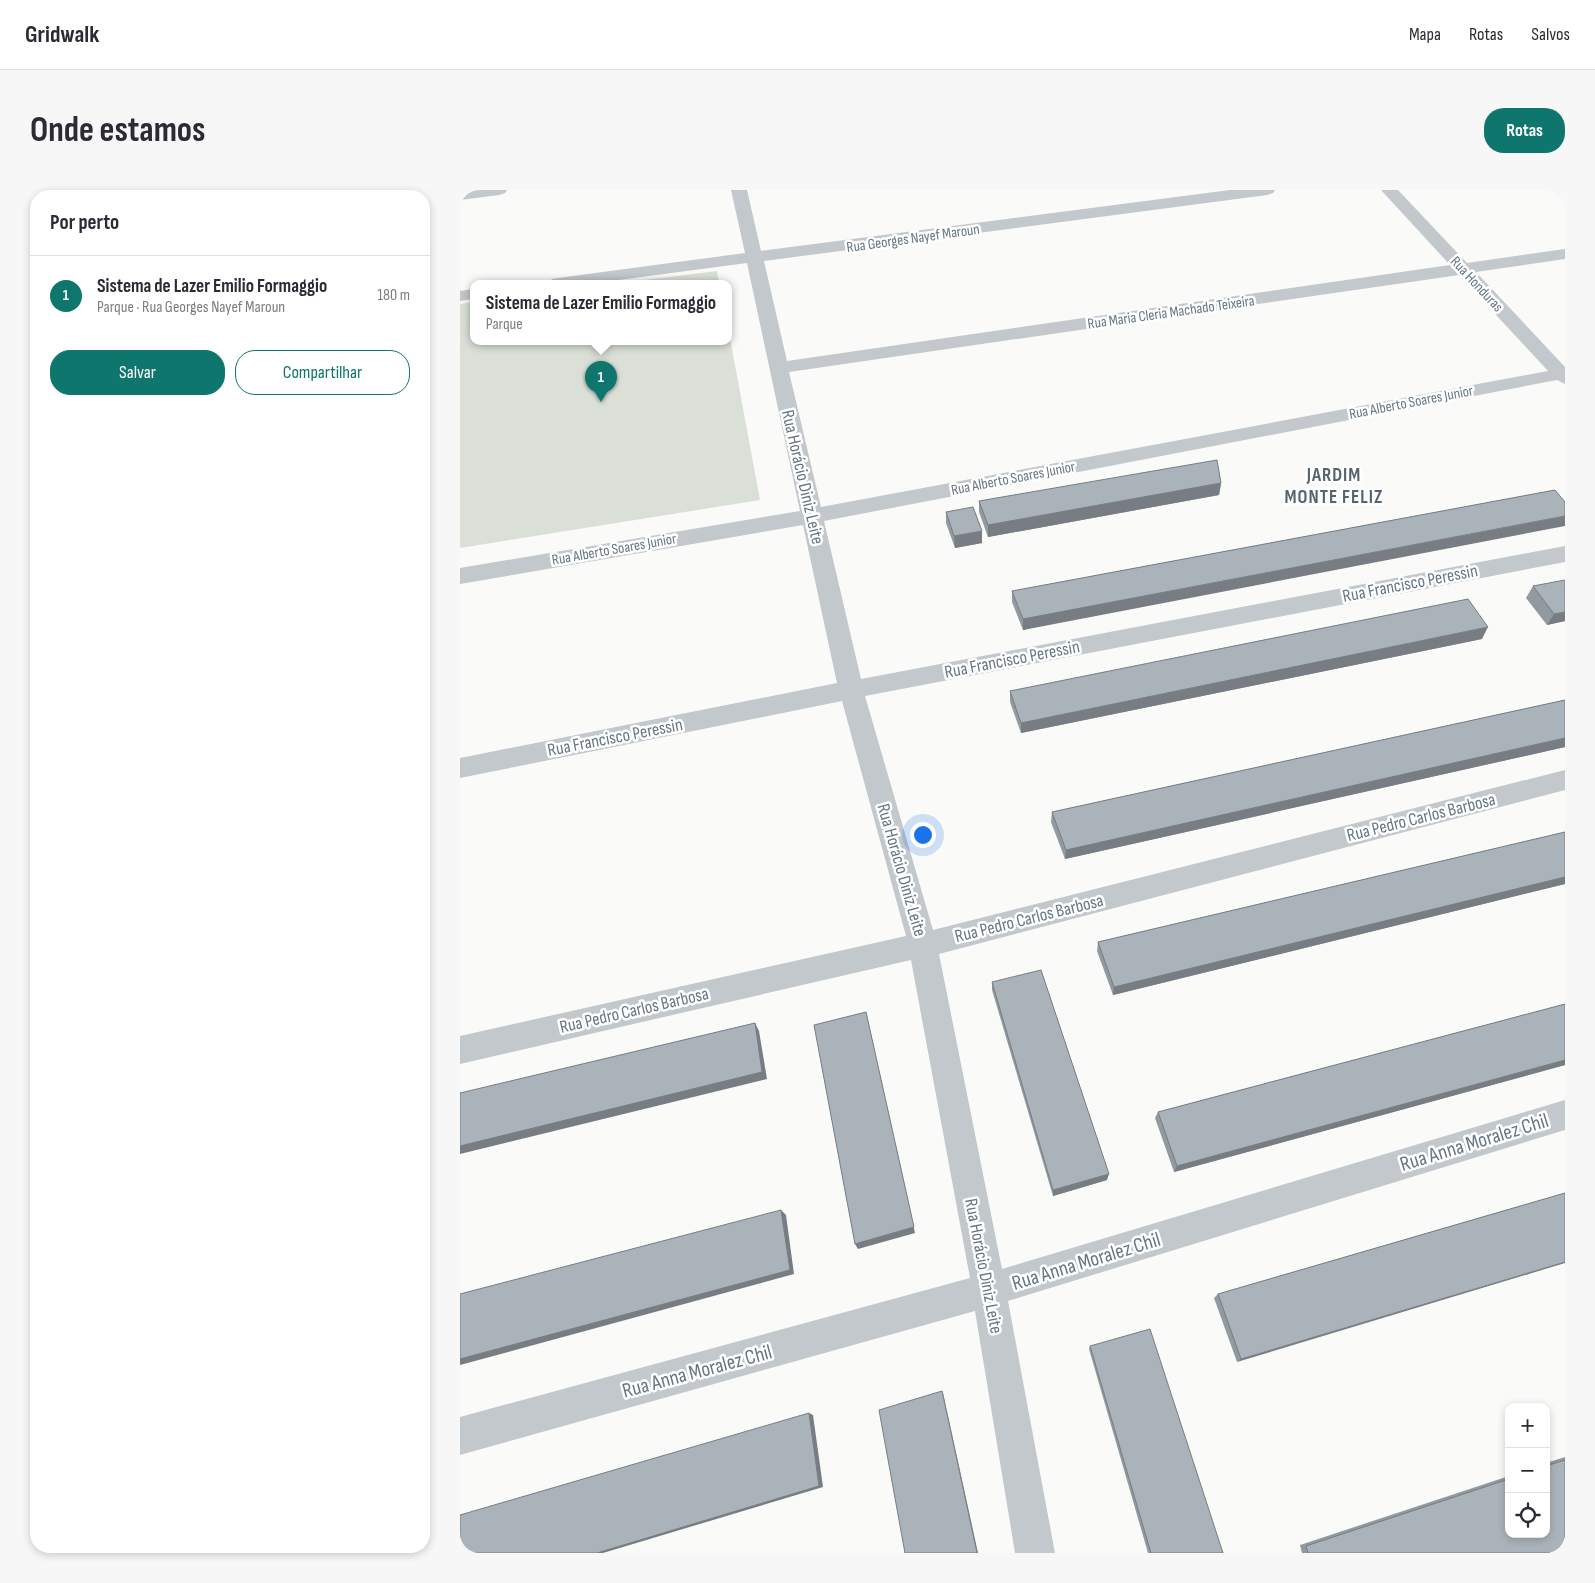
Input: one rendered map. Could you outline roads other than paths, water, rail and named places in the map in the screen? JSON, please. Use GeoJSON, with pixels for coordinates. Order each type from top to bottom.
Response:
{"type":"FeatureCollection","features":[{"type":"Feature","properties":{"kind":"street"},"geometry":{"type":"LineString","coordinates":[[460,195],[500,190]]}},
{"type":"Feature","properties":{"kind":"street","name":"Rua Georges Nayef Maroun"},"geometry":{"type":"LineString","coordinates":[[583,280],[755,259],[1267,190]]}},
{"type":"Feature","properties":{"kind":"street","name":"Rua Honduras"},"geometry":{"type":"LineString","coordinates":[[1389,190],[1564,375]]}},
{"type":"Feature","properties":{"kind":"street","name":"Rua Horácio Diniz Leite"},"geometry":{"type":"LineString","coordinates":[[738,191],[755,259],[851,690],[923,945],[989,1290],[1035,1553]]}},
{"type":"Feature","properties":{"kind":"street","name":"Rua Maria Cleria Machado Teixeira"},"geometry":{"type":"LineString","coordinates":[[778,368],[1565,254]]}},
{"type":"Feature","properties":{"kind":"street","name":"Rua Alberto Soares Junior"},"geometry":{"type":"LineString","coordinates":[[460,576],[812,516],[1564,375]]}},
{"type":"Feature","properties":{"kind":"street","name":"Rua Francisco Peressin"},"geometry":{"type":"LineString","coordinates":[[460,768],[851,690],[1565,554]]}},
{"type":"Feature","properties":{"kind":"street","name":"Rua Pedro Carlos Barbosa"},"geometry":{"type":"LineString","coordinates":[[460,1050],[923,945],[1565,780]]}},
{"type":"Feature","properties":{"kind":"street","name":"Rua Anna Moralez Chil"},"geometry":{"type":"LineString","coordinates":[[460,1436],[989,1290],[1565,1114]]}},
{"type":"Feature","properties":{"kind":"place","name":"Sistema de Lazer Emilio Formaggio"},"geometry":{"type":"Point","coordinates":[601,402]}},
{"type":"Feature","properties":{"kind":"district","name":"JARDIM MONTE FELIZ"},"geometry":{"type":"Point","coordinates":[1334,485]}}]}
